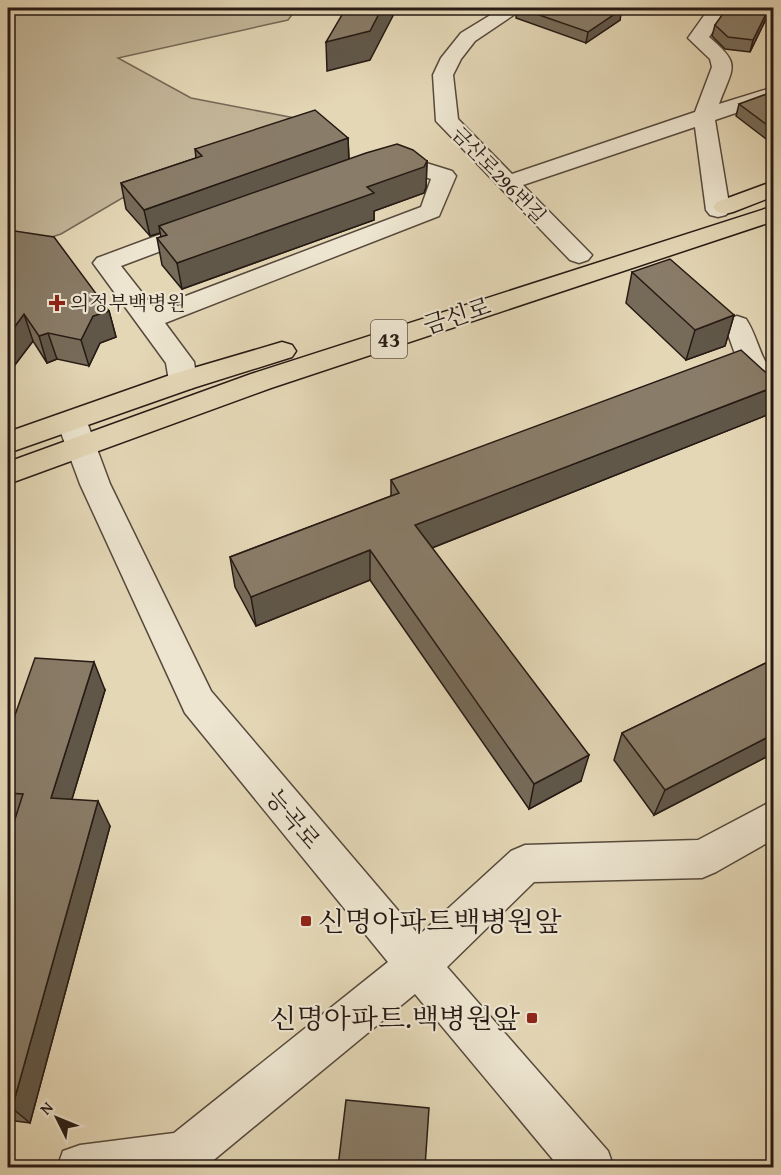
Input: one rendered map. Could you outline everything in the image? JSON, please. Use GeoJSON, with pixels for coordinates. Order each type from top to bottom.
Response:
{"type":"FeatureCollection","features":[{"type":"Feature","properties":{"kind":"main road","name":"금신로"},"geometry":{"type":"LineString","coordinates":[[8,473],[77,434],[183,381],[718,210],[774,188]]}},
{"type":"Feature","properties":{"kind":"main road","name":"금신로"},"geometry":{"type":"LineString","coordinates":[[8,443],[77,434],[261,381],[774,213]]}},
{"type":"Feature","properties":{"kind":"street","name":"금산로296번길"},"geometry":{"type":"LineString","coordinates":[[514,8],[468,37],[451,58],[443,75],[447,121],[579,255]]}},
{"type":"Feature","properties":{"kind":"street"},"geometry":{"type":"LineString","coordinates":[[716,8],[718,10],[698,38],[720,57],[722,67],[704,117],[718,210]]}},
{"type":"Feature","properties":{"kind":"street"},"geometry":{"type":"LineString","coordinates":[[768,8],[774,13]]}},
{"type":"Feature","properties":{"kind":"street"},"geometry":{"type":"LineString","coordinates":[[507,183],[774,93]]}},
{"type":"Feature","properties":{"kind":"street"},"geometry":{"type":"LineString","coordinates":[[148,320],[431,211],[444,176],[394,160],[360,170]]}},
{"type":"Feature","properties":{"kind":"street"},"geometry":{"type":"LineString","coordinates":[[183,381],[180,362],[106,263],[228,219]]}},
{"type":"Feature","properties":{"kind":"street"},"geometry":{"type":"LineString","coordinates":[[736,325],[746,343],[752,368],[774,391]]}},
{"type":"Feature","properties":{"kind":"street","name":"능곡로"},"geometry":{"type":"LineString","coordinates":[[77,434],[94,484],[198,702],[591,1167]]}},
{"type":"Feature","properties":{"kind":"street"},"geometry":{"type":"LineString","coordinates":[[80,1167],[183,1155],[418,965],[525,864],[702,859],[774,818]]}},
{"type":"Feature","properties":{"kind":"shaded area"},"geometry":{"type":"Polygon","coordinates":[[[8,8],[297,8],[288,20],[118,58],[191,98],[300,119],[175,167],[61,234],[8,251],[8,8]]]}},
{"type":"Feature","properties":{"kind":"building"},"geometry":{"type":"Polygon","coordinates":[[[346,8],[382,8],[370,31],[326,42],[346,8]]]}},
{"type":"Feature","properties":{"kind":"building"},"geometry":{"type":"Polygon","coordinates":[[[519,8],[619,8],[622,9],[588,32],[519,8]]]}},
{"type":"Feature","properties":{"kind":"building"},"geometry":{"type":"Polygon","coordinates":[[[727,8],[769,8],[753,40],[728,37],[715,25],[727,8]]]}},
{"type":"Feature","properties":{"kind":"building"},"geometry":{"type":"Polygon","coordinates":[[[772,92],[774,94],[774,130],[739,104],[772,92]]]}},
{"type":"Feature","properties":{"kind":"building"},"geometry":{"type":"Polygon","coordinates":[[[315,110],[348,138],[144,210],[121,183],[202,156],[195,149],[315,110]]]}},
{"type":"Feature","properties":{"kind":"building"},"geometry":{"type":"Polygon","coordinates":[[[397,144],[413,150],[427,161],[424,167],[367,187],[374,193],[177,263],[157,238],[167,235],[159,226],[397,144]]]}},
{"type":"Feature","properties":{"kind":"building"},"geometry":{"type":"Polygon","coordinates":[[[8,230],[54,237],[109,311],[93,316],[81,340],[48,333],[39,336],[24,314],[8,336],[8,230]]]}},
{"type":"Feature","properties":{"kind":"building"},"geometry":{"type":"Polygon","coordinates":[[[670,259],[734,315],[695,330],[632,272],[670,259]]]}},
{"type":"Feature","properties":{"kind":"building"},"geometry":{"type":"Polygon","coordinates":[[[741,350],[774,380],[774,387],[415,525],[589,755],[534,784],[370,550],[251,597],[230,557],[399,493],[391,480],[741,350]]]}},
{"type":"Feature","properties":{"kind":"building"},"geometry":{"type":"Polygon","coordinates":[[[35,658],[94,662],[51,798],[98,801],[12,1108],[8,1107],[8,841],[23,794],[8,793],[8,735],[35,658]]]}},
{"type":"Feature","properties":{"kind":"building"},"geometry":{"type":"Polygon","coordinates":[[[774,659],[774,734],[665,790],[622,733],[774,659]]]}},
{"type":"Feature","properties":{"kind":"building"},"geometry":{"type":"Polygon","coordinates":[[[346,1100],[429,1108],[425,1167],[338,1167],[346,1100]]]}},
{"type":"Feature","properties":{"kind":"place","name":"의정부백병원"},"geometry":{"type":"Point","coordinates":[57,303]}},
{"type":"Feature","properties":{"kind":"place","name":"신명아파트백병원앞"},"geometry":{"type":"Point","coordinates":[306,921]}},
{"type":"Feature","properties":{"kind":"place","name":"신명아파트.백병원앞"},"geometry":{"type":"Point","coordinates":[532,1018]}}]}
